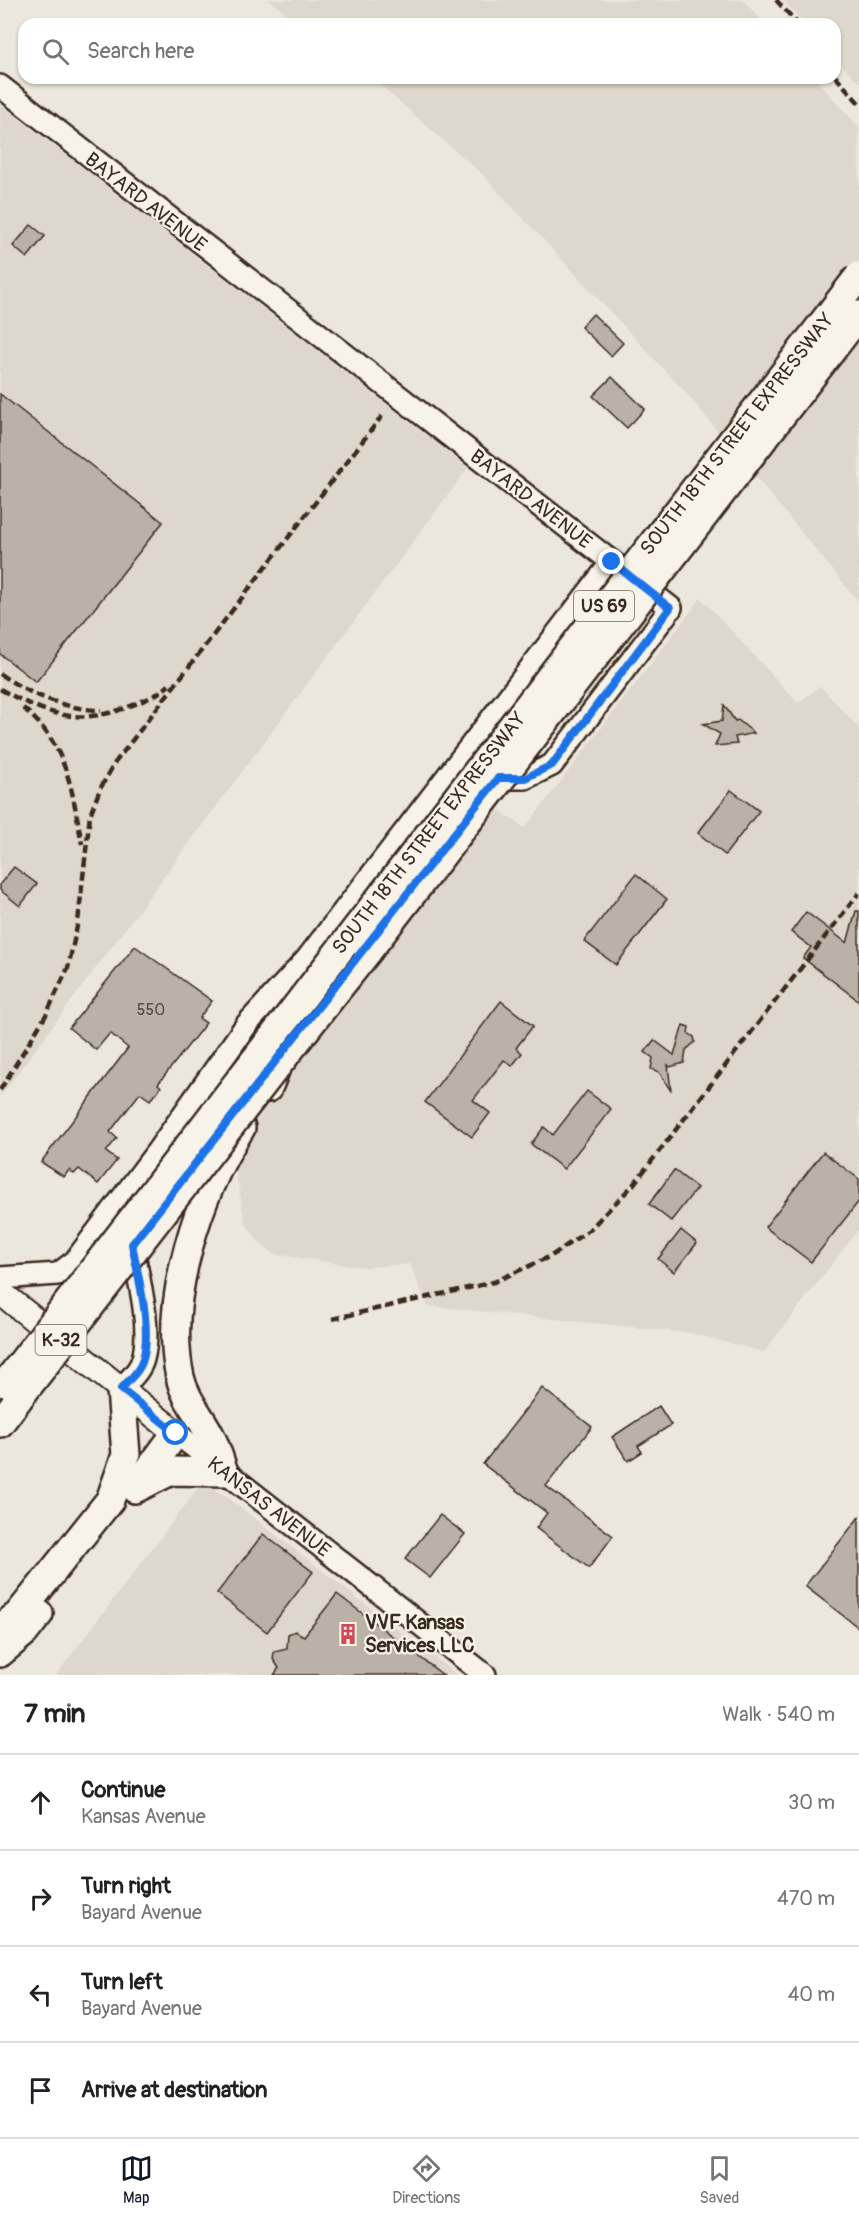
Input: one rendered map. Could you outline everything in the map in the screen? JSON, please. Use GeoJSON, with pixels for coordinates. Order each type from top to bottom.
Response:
{"type":"FeatureCollection","features":[{"type":"Feature","properties":{"kind":"highway","name":"SOUTH 18TH STREET EXPRESSWAY"},"geometry":{"type":"LineString","coordinates":[[0,1423],[8,1390],[859,276]]}},
{"type":"Feature","properties":{"kind":"highway","name":"SOUTH 18TH STREET EXPRESSWAY"},"geometry":{"type":"LineString","coordinates":[[8,1390],[277,1066],[859,315]]}},
{"type":"Feature","properties":{"kind":"highway"},"geometry":{"type":"LineString","coordinates":[[135,1489],[171,1471],[224,1472],[210,1434],[190,1405],[180,1376],[176,1314],[191,1239],[226,1151],[267,1091],[277,1066]]}},
{"type":"Feature","properties":{"kind":"highway"},"geometry":{"type":"LineString","coordinates":[[0,1628],[18,1615],[110,1500],[126,1455],[121,1389]]}},
{"type":"Feature","properties":{"kind":"highway"},"geometry":{"type":"LineString","coordinates":[[0,1653],[25,1632],[176,1433]]}},
{"type":"Feature","properties":{"kind":"main road","name":"KANSAS AVENUE"},"geometry":{"type":"LineString","coordinates":[[0,1292],[176,1433]]}},
{"type":"Feature","properties":{"kind":"street","name":"BAYARD AVENUE"},"geometry":{"type":"LineString","coordinates":[[0,86],[670,608],[552,765],[525,778],[498,778],[132,1244],[145,1323],[143,1358],[135,1374],[121,1389]]}},
{"type":"Feature","properties":{"kind":"street"},"geometry":{"type":"LineString","coordinates":[[0,1278],[58,1274],[75,1261],[159,1149],[247,1024],[307,958],[612,562]]}},
{"type":"Feature","properties":{"kind":"street","name":"KANSAS AVENUE"},"geometry":{"type":"LineString","coordinates":[[176,1433],[485,1675]]}},
{"type":"Feature","properties":{"kind":"shaded area"},"geometry":{"type":"Polygon","coordinates":[[[269,0],[743,0],[760,18],[293,18],[269,0]]]}},
{"type":"Feature","properties":{"kind":"shaded area"},"geometry":{"type":"Polygon","coordinates":[[[783,0],[859,0],[859,83],[841,64],[841,18],[800,18],[783,0]]]}},
{"type":"Feature","properties":{"kind":"shaded area"},"geometry":{"type":"Polygon","coordinates":[[[379,84],[820,84],[859,127],[859,602],[687,394],[482,174],[379,84]]]}},
{"type":"Feature","properties":{"kind":"shaded area"},"geometry":{"type":"Polygon","coordinates":[[[0,104],[468,468],[0,1097],[0,104]]]}},
{"type":"Feature","properties":{"kind":"shaded area"},"geometry":{"type":"Polygon","coordinates":[[[701,598],[798,703],[820,686],[859,728],[859,1229],[764,1352],[690,1333],[428,1306],[410,1264],[363,1267],[273,1254],[258,1241],[245,1223],[234,1161],[265,1108],[497,809],[525,828],[701,598]]]}},
{"type":"Feature","properties":{"kind":"shaded area"},"geometry":{"type":"Polygon","coordinates":[[[202,1483],[224,1495],[457,1675],[56,1675],[202,1483]]]}},
{"type":"Feature","properties":{"kind":"building"},"geometry":{"type":"Polygon","coordinates":[[[31,225],[45,236],[27,258],[13,246],[31,225]]]}},
{"type":"Feature","properties":{"kind":"building"},"geometry":{"type":"Polygon","coordinates":[[[593,314],[623,343],[611,356],[581,327],[593,314]]]}},
{"type":"Feature","properties":{"kind":"building"},"geometry":{"type":"Polygon","coordinates":[[[612,377],[645,409],[627,428],[593,396],[612,377]]]}},
{"type":"Feature","properties":{"kind":"building"},"geometry":{"type":"Polygon","coordinates":[[[0,394],[163,522],[36,682],[0,654],[0,394]]]}},
{"type":"Feature","properties":{"kind":"building"},"geometry":{"type":"Polygon","coordinates":[[[724,705],[735,721],[738,720],[754,733],[735,737],[737,744],[715,746],[720,734],[703,724],[722,721],[724,705]]]}},
{"type":"Feature","properties":{"kind":"building"},"geometry":{"type":"Polygon","coordinates":[[[731,790],[759,811],[725,855],[698,833],[731,790]]]}},
{"type":"Feature","properties":{"kind":"building"},"geometry":{"type":"Polygon","coordinates":[[[14,867],[37,884],[20,906],[0,890],[0,884],[14,867]]]}},
{"type":"Feature","properties":{"kind":"building"},"geometry":{"type":"Polygon","coordinates":[[[636,874],[667,899],[616,965],[584,941],[636,874]]]}},
{"type":"Feature","properties":{"kind":"building"},"geometry":{"type":"Polygon","coordinates":[[[856,911],[859,911],[859,1001],[803,958],[811,947],[791,932],[806,912],[847,943],[856,911]]]}},
{"type":"Feature","properties":{"kind":"building"},"geometry":{"type":"Polygon","coordinates":[[[135,946],[212,1001],[199,1018],[206,1023],[158,1084],[161,1087],[150,1100],[140,1093],[110,1132],[117,1138],[106,1152],[117,1160],[98,1184],[79,1169],[74,1174],[69,1170],[64,1177],[41,1162],[128,1048],[110,1033],[96,1050],[69,1028],[135,946]]]}},
{"type":"Feature","properties":{"kind":"building"},"geometry":{"type":"Polygon","coordinates":[[[501,1001],[533,1026],[516,1048],[522,1053],[512,1066],[504,1060],[473,1100],[490,1113],[472,1137],[425,1102],[501,1001]]]}},
{"type":"Feature","properties":{"kind":"building"},"geometry":{"type":"Polygon","coordinates":[[[683,1025],[689,1027],[688,1033],[694,1037],[695,1042],[686,1050],[684,1063],[670,1067],[668,1065],[671,1091],[659,1072],[651,1069],[653,1058],[645,1052],[654,1040],[674,1055],[683,1025]]]}},
{"type":"Feature","properties":{"kind":"building"},"geometry":{"type":"Polygon","coordinates":[[[587,1091],[611,1109],[564,1169],[531,1144],[544,1127],[553,1135],[587,1091]]]}},
{"type":"Feature","properties":{"kind":"building"},"geometry":{"type":"Polygon","coordinates":[[[823,1152],[859,1179],[859,1201],[811,1262],[765,1227],[823,1152]]]}},
{"type":"Feature","properties":{"kind":"building"},"geometry":{"type":"Polygon","coordinates":[[[674,1170],[697,1188],[671,1221],[649,1204],[674,1170]]]}},
{"type":"Feature","properties":{"kind":"building"},"geometry":{"type":"Polygon","coordinates":[[[681,1230],[697,1243],[674,1272],[658,1259],[681,1230]]]}},
{"type":"Feature","properties":{"kind":"building"},"geometry":{"type":"Polygon","coordinates":[[[542,1388],[592,1427],[546,1486],[613,1536],[589,1568],[536,1528],[547,1513],[483,1464],[542,1388]]]}},
{"type":"Feature","properties":{"kind":"building"},"geometry":{"type":"Polygon","coordinates":[[[659,1406],[671,1425],[638,1446],[642,1452],[628,1461],[612,1437],[659,1406]]]}},
{"type":"Feature","properties":{"kind":"building"},"geometry":{"type":"Polygon","coordinates":[[[440,1515],[465,1534],[430,1578],[405,1559],[440,1515]]]}},
{"type":"Feature","properties":{"kind":"building"},"geometry":{"type":"Polygon","coordinates":[[[859,1517],[859,1628],[805,1586],[859,1517]]]}},
{"type":"Feature","properties":{"kind":"building"},"geometry":{"type":"Polygon","coordinates":[[[263,1534],[313,1572],[267,1632],[217,1593],[263,1534]]]}},
{"type":"Feature","properties":{"kind":"building","name":"VVF Kansas Services LLC"},"geometry":{"type":"Polygon","coordinates":[[[337,1594],[443,1675],[274,1675],[279,1668],[273,1659],[274,1652],[287,1649],[288,1634],[295,1631],[304,1636],[337,1594]]]}},
{"type":"Feature","properties":{"kind":"railway"},"geometry":{"type":"LineString","coordinates":[[776,0],[792,18]]}},
{"type":"Feature","properties":{"kind":"railway"},"geometry":{"type":"LineString","coordinates":[[841,83],[859,103]]}},
{"type":"Feature","properties":{"kind":"railway"},"geometry":{"type":"LineString","coordinates":[[0,1090],[46,1015],[68,968],[78,922],[90,815],[100,789],[114,764],[382,416]]}},
{"type":"Feature","properties":{"kind":"railway"},"geometry":{"type":"LineString","coordinates":[[0,674],[48,700],[75,707],[101,710]]}},
{"type":"Feature","properties":{"kind":"railway"},"geometry":{"type":"LineString","coordinates":[[0,689],[33,706],[64,715],[80,716],[114,712],[156,694],[169,685]]}},
{"type":"Feature","properties":{"kind":"railway"},"geometry":{"type":"LineString","coordinates":[[23,708],[38,722],[59,753],[71,787],[82,844]]}},
{"type":"Feature","properties":{"kind":"railway"},"geometry":{"type":"LineString","coordinates":[[332,1319],[494,1282],[551,1256],[589,1230],[633,1185],[859,893]]}},
{"type":"Feature","properties":{"kind":"place","name":"VVF Kansas Services LLC"},"geometry":{"type":"Point","coordinates":[348,1634]}},
{"type":"Feature","properties":{"kind":"route"},"geometry":{"type":"LineString","coordinates":[[176,1433],[121,1389],[140,1367],[143,1358],[145,1323],[132,1244],[498,778],[525,778],[552,765],[670,608],[612,562]]}}]}
